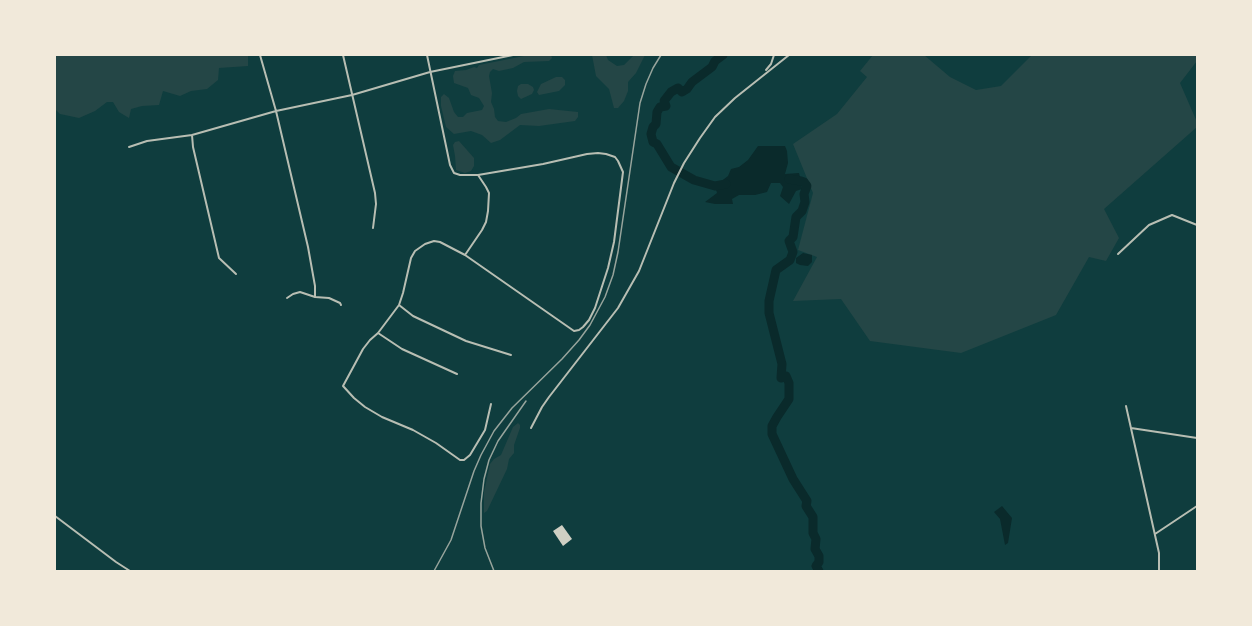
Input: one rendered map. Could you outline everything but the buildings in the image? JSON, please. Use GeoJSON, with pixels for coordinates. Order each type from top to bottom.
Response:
{"type":"FeatureCollection","features":[{"type":"Feature","properties":{"kind":"street"},"geometry":{"type":"LineString","coordinates":[[260,55],[276,111],[308,247],[315,286],[315,297]]}},
{"type":"Feature","properties":{"kind":"street"},"geometry":{"type":"LineString","coordinates":[[343,55],[375,193],[376,204],[373,228]]}},
{"type":"Feature","properties":{"kind":"street"},"geometry":{"type":"LineString","coordinates":[[427,55],[450,165],[454,173],[460,175],[478,175],[543,164],[587,154],[606,154],[615,157],[623,172],[614,242],[608,268],[595,308],[589,320],[579,330],[574,330],[465,255],[434,240],[420,247],[411,258],[404,293],[399,305],[378,333],[363,349],[343,386],[354,398],[382,417],[413,430],[436,443],[457,458],[464,460],[470,455],[485,430],[491,404]]}},
{"type":"Feature","properties":{"kind":"street"},"geometry":{"type":"LineString","coordinates":[[129,147],[147,141],[194,134],[276,111],[352,95],[430,72],[513,55]]}},
{"type":"Feature","properties":{"kind":"street"},"geometry":{"type":"LineString","coordinates":[[765,73],[771,64],[774,55]]}},
{"type":"Feature","properties":{"kind":"street"},"geometry":{"type":"LineString","coordinates":[[531,428],[542,407],[618,308],[639,271],[684,163],[700,138],[715,117],[735,98],[789,55]]}},
{"type":"Feature","properties":{"kind":"street"},"geometry":{"type":"LineString","coordinates":[[194,134],[193,147],[219,258],[236,274]]}},
{"type":"Feature","properties":{"kind":"street"},"geometry":{"type":"LineString","coordinates":[[465,255],[478,238],[486,222],[488,211],[489,193],[478,175]]}},
{"type":"Feature","properties":{"kind":"street"},"geometry":{"type":"LineString","coordinates":[[1118,254],[1149,225],[1172,216],[1197,224]]}},
{"type":"Feature","properties":{"kind":"street"},"geometry":{"type":"LineString","coordinates":[[287,298],[300,292],[315,297],[329,298],[340,303],[341,305]]}},
{"type":"Feature","properties":{"kind":"street"},"geometry":{"type":"LineString","coordinates":[[399,305],[413,316],[460,338],[511,355]]}},
{"type":"Feature","properties":{"kind":"street"},"geometry":{"type":"LineString","coordinates":[[378,333],[402,349],[457,374]]}},
{"type":"Feature","properties":{"kind":"street"},"geometry":{"type":"LineString","coordinates":[[1126,406],[1159,553],[1158,571]]}},
{"type":"Feature","properties":{"kind":"street"},"geometry":{"type":"LineString","coordinates":[[1131,428],[1197,438]]}},
{"type":"Feature","properties":{"kind":"street"},"geometry":{"type":"LineString","coordinates":[[1154,534],[1197,506]]}},
{"type":"Feature","properties":{"kind":"street"},"geometry":{"type":"LineString","coordinates":[[55,516],[130,571]]}},
{"type":"Feature","properties":{"kind":"shaded area"},"geometry":{"type":"Polygon","coordinates":[[[55,55],[248,55],[248,66],[219,68],[218,80],[207,89],[191,91],[180,96],[163,91],[159,105],[142,106],[131,109],[129,118],[119,112],[113,102],[107,102],[95,111],[79,118],[60,114],[55,109],[55,55]]]}},
{"type":"Feature","properties":{"kind":"shaded area"},"geometry":{"type":"Polygon","coordinates":[[[529,55],[551,55],[552,58],[549,61],[524,62],[513,68],[499,71],[493,69],[490,72],[489,76],[492,93],[491,102],[495,117],[498,121],[506,122],[521,114],[549,109],[578,112],[578,117],[575,121],[539,126],[520,125],[500,140],[491,143],[482,135],[471,131],[454,134],[446,127],[441,106],[441,97],[444,94],[449,98],[454,112],[458,117],[463,117],[467,113],[482,110],[484,106],[479,98],[471,95],[468,88],[454,83],[453,76],[455,71],[466,70],[474,67],[477,68],[479,65],[529,55]]]}},
{"type":"Feature","properties":{"kind":"shaded area"},"geometry":{"type":"Polygon","coordinates":[[[592,55],[606,55],[608,60],[617,66],[624,65],[634,55],[645,55],[636,73],[628,82],[628,91],[624,101],[618,108],[614,108],[609,89],[596,76],[592,55]]]}},
{"type":"Feature","properties":{"kind":"shaded area"},"geometry":{"type":"Polygon","coordinates":[[[873,55],[924,55],[950,77],[976,90],[1001,86],[1032,55],[1197,55],[1197,61],[1180,83],[1197,122],[1197,127],[1104,209],[1119,238],[1106,261],[1089,257],[1056,315],[961,353],[870,341],[841,299],[793,301],[817,257],[798,250],[813,193],[793,144],[837,114],[867,77],[860,71],[873,55]]]}},
{"type":"Feature","properties":{"kind":"shaded area"},"geometry":{"type":"Polygon","coordinates":[[[556,77],[562,77],[565,80],[565,85],[559,91],[539,95],[537,92],[541,84],[556,77]]]}},
{"type":"Feature","properties":{"kind":"shaded area"},"geometry":{"type":"Polygon","coordinates":[[[521,84],[528,84],[533,87],[534,90],[532,94],[521,99],[518,96],[517,91],[518,86],[521,84]]]}},
{"type":"Feature","properties":{"kind":"shaded area"},"geometry":{"type":"Polygon","coordinates":[[[459,141],[474,158],[474,166],[471,171],[465,173],[456,170],[453,145],[455,142],[459,141]]]}},
{"type":"Feature","properties":{"kind":"shaded area"},"geometry":{"type":"Polygon","coordinates":[[[758,146],[785,146],[788,163],[785,174],[799,173],[802,189],[796,191],[789,204],[780,196],[783,187],[780,183],[771,183],[767,192],[755,195],[739,195],[732,199],[733,204],[715,204],[705,202],[717,193],[715,186],[728,176],[731,169],[739,167],[748,160],[758,146]]]}},
{"type":"Feature","properties":{"kind":"shaded area"},"geometry":{"type":"Polygon","coordinates":[[[803,253],[812,255],[812,262],[808,266],[796,263],[796,258],[803,253]]]}},
{"type":"Feature","properties":{"kind":"shaded area"},"geometry":{"type":"Polygon","coordinates":[[[518,423],[520,428],[514,445],[514,453],[509,459],[507,469],[487,511],[484,513],[484,492],[490,464],[494,459],[501,455],[513,427],[518,423]]]}},
{"type":"Feature","properties":{"kind":"shaded area"},"geometry":{"type":"Polygon","coordinates":[[[1002,506],[1012,518],[1008,543],[1005,545],[1000,519],[994,512],[1002,506]]]}},
{"type":"Feature","properties":{"kind":"waterway"},"geometry":{"type":"LineString","coordinates":[[723,55],[715,61],[712,67],[692,82],[687,89],[682,92],[678,88],[671,92],[664,101],[666,106],[660,107],[657,112],[656,124],[653,127],[651,134],[653,142],[657,144],[671,167],[694,180],[715,186],[726,184]]}},
{"type":"Feature","properties":{"kind":"waterway"},"geometry":{"type":"LineString","coordinates":[[789,179],[804,182],[807,186],[804,194],[805,202],[802,211],[796,217],[793,237],[789,241],[793,252],[790,260],[776,270],[769,301],[769,313],[782,364],[781,378],[786,376],[789,383],[789,399],[772,426],[772,434],[793,479],[807,501],[806,506],[813,517],[813,533],[816,539],[815,549],[819,556],[819,562],[816,566],[819,571]]}},
{"type":"Feature","properties":{"kind":"railway"},"geometry":{"type":"LineString","coordinates":[[434,571],[451,540],[474,471],[494,431],[512,408],[562,359],[579,340],[590,325],[605,297],[613,275],[618,252],[640,103],[646,84],[661,55]]}},
{"type":"Feature","properties":{"kind":"railway"},"geometry":{"type":"LineString","coordinates":[[494,571],[485,548],[481,526],[481,503],[484,479],[489,460],[498,441],[526,401]]}}]}
